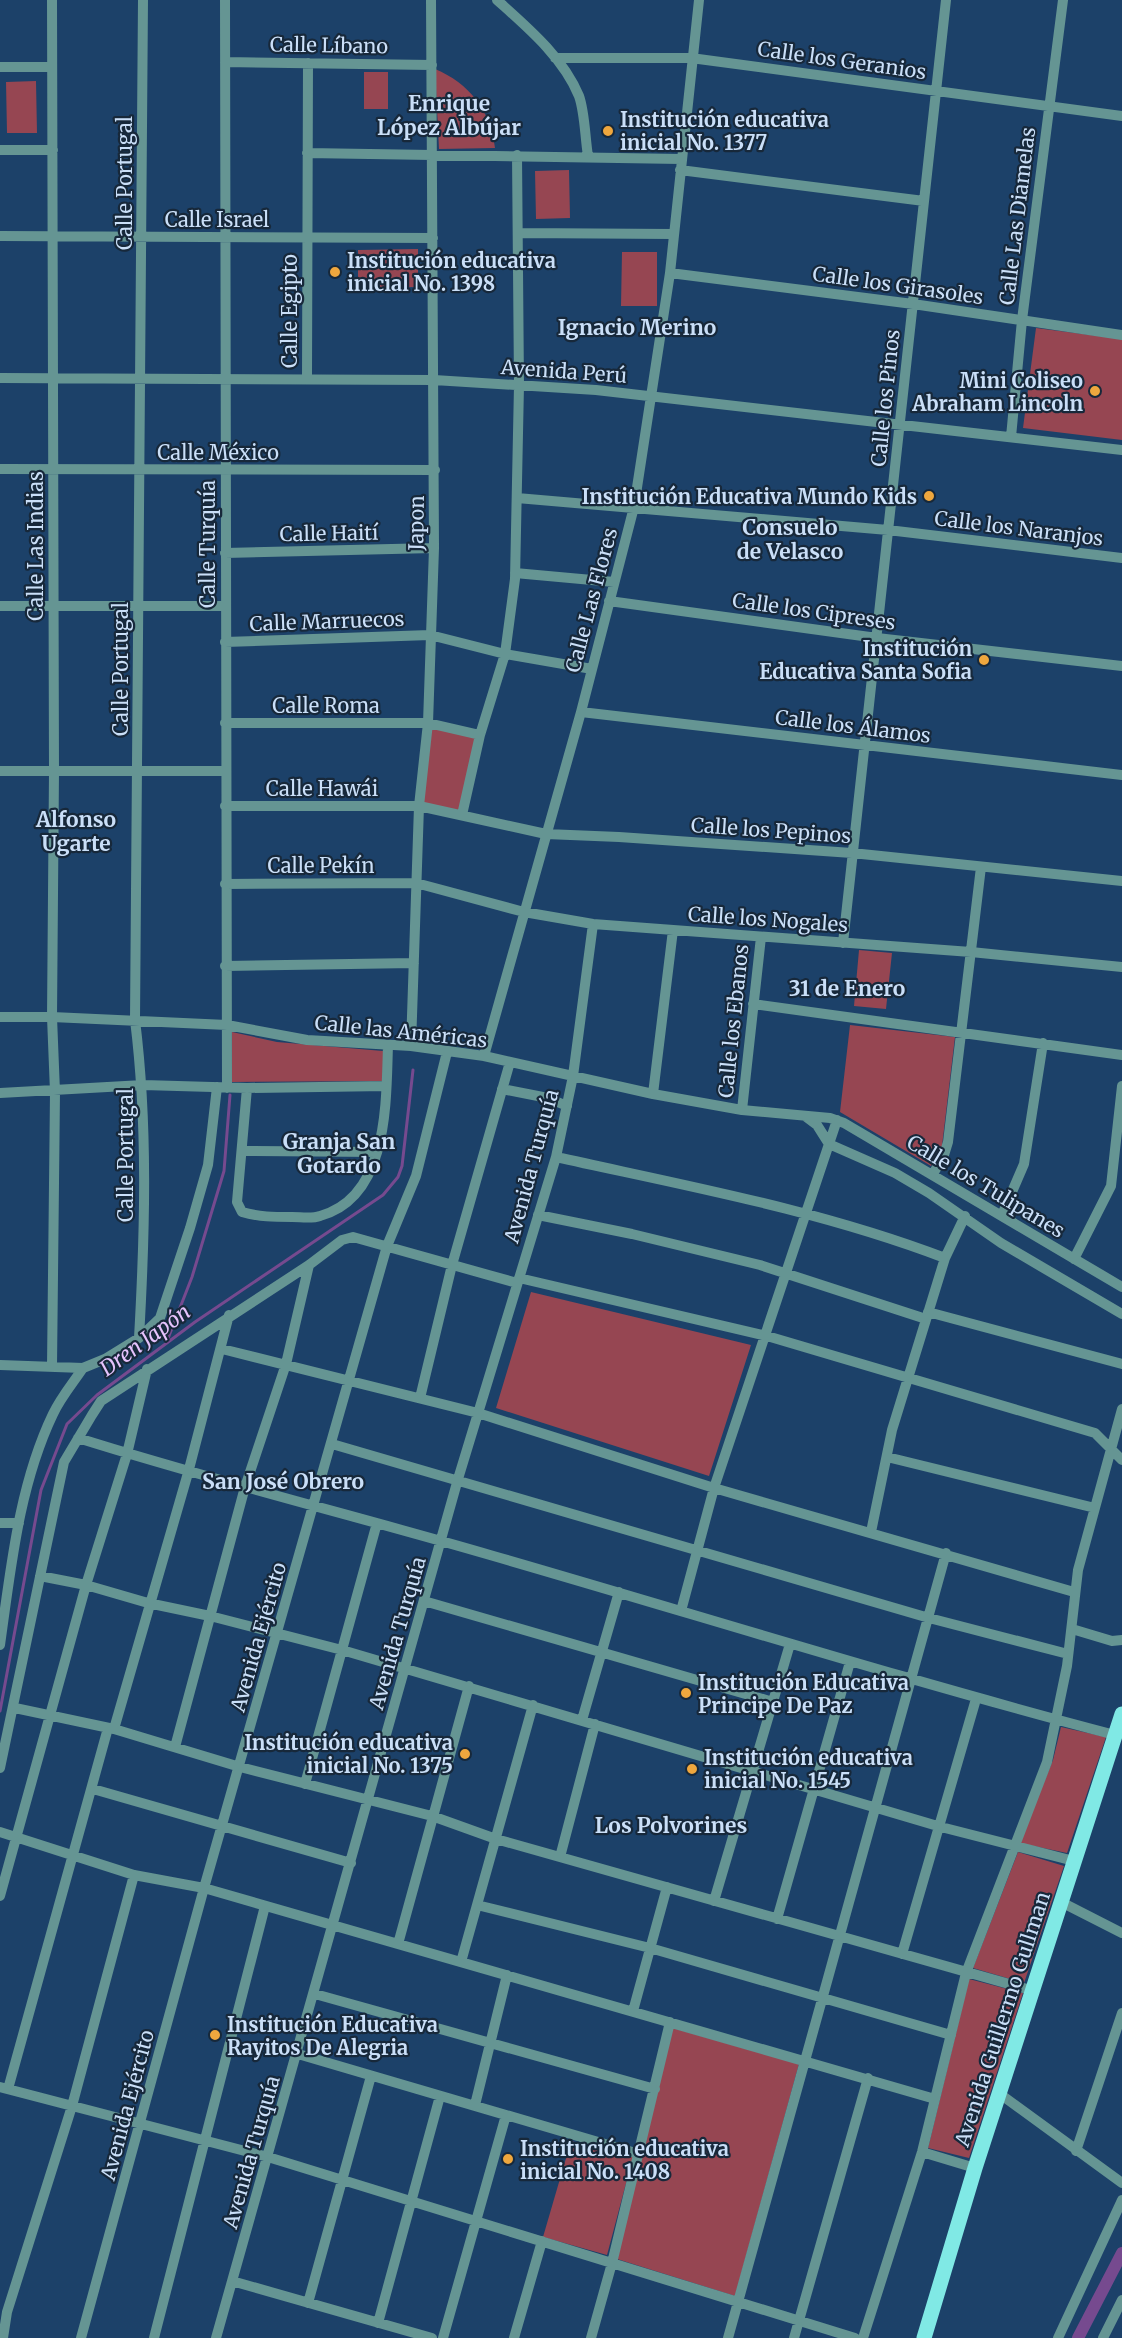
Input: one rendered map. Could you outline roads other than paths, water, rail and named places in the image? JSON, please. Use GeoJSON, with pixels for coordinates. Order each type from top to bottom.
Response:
{"type":"FeatureCollection","features":[{"type":"Feature","properties":{"kind":"main road","name":"Avenida Guillermo Gullman"},"geometry":{"type":"LineString","coordinates":[[924,2338],[975,2168],[1063,1903],[1122,1713]]}},
{"type":"Feature","properties":{"kind":"street","name":"Calle Las Indias"},"geometry":{"type":"LineString","coordinates":[[52,0],[54,606],[52,1017],[55,1092],[52,1367]]}},
{"type":"Feature","properties":{"kind":"street","name":"Calle Portugal"},"geometry":{"type":"LineString","coordinates":[[138,1338],[143,1257],[143,1085],[135,1020],[143,0]]}},
{"type":"Feature","properties":{"kind":"street","name":"Calle Turquía"},"geometry":{"type":"LineString","coordinates":[[83,1368],[105,1359],[138,1338],[160,1318],[208,1165],[222,1088],[227,1025],[225,966],[225,0]]}},
{"type":"Feature","properties":{"kind":"street","name":"Japon"},"geometry":{"type":"LineString","coordinates":[[411,1046],[418,806],[428,723],[434,548],[431,0]]}},
{"type":"Feature","properties":{"kind":"street"},"geometry":{"type":"LineString","coordinates":[[496,0],[532,32],[555,58],[579,97],[588,156]]}},
{"type":"Feature","properties":{"kind":"street","name":"Calle Las Flores"},"geometry":{"type":"LineString","coordinates":[[484,1056],[592,669],[634,507],[670,273],[691,58],[699,0]]}},
{"type":"Feature","properties":{"kind":"street","name":"Calle los Pinos"},"geometry":{"type":"LineString","coordinates":[[843,943],[945,0]]}},
{"type":"Feature","properties":{"kind":"street","name":"Calle Las Diamelas"},"geometry":{"type":"LineString","coordinates":[[1011,437],[1022,320],[1063,0]]}},
{"type":"Feature","properties":{"kind":"street","name":"Calle los Geranios"},"geometry":{"type":"LineString","coordinates":[[555,58],[691,58],[1122,116]]}},
{"type":"Feature","properties":{"kind":"street","name":"Calle Líbano"},"geometry":{"type":"LineString","coordinates":[[225,62],[432,65]]}},
{"type":"Feature","properties":{"kind":"street","name":"Calle Egipto"},"geometry":{"type":"LineString","coordinates":[[307,378],[308,63]]}},
{"type":"Feature","properties":{"kind":"street"},"geometry":{"type":"LineString","coordinates":[[0,66],[52,67]]}},
{"type":"Feature","properties":{"kind":"street"},"geometry":{"type":"LineString","coordinates":[[0,150],[53,150]]}},
{"type":"Feature","properties":{"kind":"street"},"geometry":{"type":"LineString","coordinates":[[307,153],[588,156],[680,164],[924,201]]}},
{"type":"Feature","properties":{"kind":"street"},"geometry":{"type":"LineString","coordinates":[[462,815],[480,735],[505,654],[515,573],[519,385],[517,155]]}},
{"type":"Feature","properties":{"kind":"street"},"geometry":{"type":"LineString","coordinates":[[518,233],[674,234]]}},
{"type":"Feature","properties":{"kind":"street","name":"Calle Israel"},"geometry":{"type":"LineString","coordinates":[[0,236],[433,238]]}},
{"type":"Feature","properties":{"kind":"street","name":"Calle los Girasoles"},"geometry":{"type":"LineString","coordinates":[[670,273],[913,304],[1122,335]]}},
{"type":"Feature","properties":{"kind":"street","name":"Avenida Perú"},"geometry":{"type":"LineString","coordinates":[[0,378],[307,378],[434,380],[519,385],[651,396],[1122,450]]}},
{"type":"Feature","properties":{"kind":"street","name":"Calle México"},"geometry":{"type":"LineString","coordinates":[[0,469],[435,470]]}},
{"type":"Feature","properties":{"kind":"street","name":"Calle los Naranjos"},"geometry":{"type":"LineString","coordinates":[[518,498],[888,530],[1122,558]]}},
{"type":"Feature","properties":{"kind":"street","name":"Calle Haití"},"geometry":{"type":"LineString","coordinates":[[225,553],[434,548]]}},
{"type":"Feature","properties":{"kind":"street"},"geometry":{"type":"LineString","coordinates":[[515,573],[614,582]]}},
{"type":"Feature","properties":{"kind":"street","name":"Calle los Cipreses"},"geometry":{"type":"LineString","coordinates":[[609,601],[876,638],[1122,666]]}},
{"type":"Feature","properties":{"kind":"street","name":"Calle Marruecos"},"geometry":{"type":"LineString","coordinates":[[0,606],[225,606]]}},
{"type":"Feature","properties":{"kind":"street","name":"Calle Marruecos"},"geometry":{"type":"LineString","coordinates":[[225,642],[430,635],[505,654],[592,669]]}},
{"type":"Feature","properties":{"kind":"street","name":"Calle los Álamos"},"geometry":{"type":"LineString","coordinates":[[580,711],[1122,775]]}},
{"type":"Feature","properties":{"kind":"street","name":"Calle Roma"},"geometry":{"type":"LineString","coordinates":[[225,723],[428,723],[480,735]]}},
{"type":"Feature","properties":{"kind":"street"},"geometry":{"type":"LineString","coordinates":[[0,771],[225,771]]}},
{"type":"Feature","properties":{"kind":"street","name":"Calle Hawái"},"geometry":{"type":"LineString","coordinates":[[225,806],[418,806]]}},
{"type":"Feature","properties":{"kind":"street","name":"Calle los Pepinos"},"geometry":{"type":"LineString","coordinates":[[418,806],[546,834],[852,853],[1122,881]]}},
{"type":"Feature","properties":{"kind":"street"},"geometry":{"type":"LineString","coordinates":[[933,1174],[944,1155],[948,1142],[981,867]]}},
{"type":"Feature","properties":{"kind":"street","name":"Calle Pekín"},"geometry":{"type":"LineString","coordinates":[[225,884],[416,883]]}},
{"type":"Feature","properties":{"kind":"street","name":"Calle los Nogales"},"geometry":{"type":"LineString","coordinates":[[416,883],[524,912],[593,924],[971,952],[1122,967]]}},
{"type":"Feature","properties":{"kind":"street","name":"Avenida Turquía"},"geometry":{"type":"LineString","coordinates":[[216,2338],[315,1994],[458,1479],[556,1157],[573,1076],[593,924]]}},
{"type":"Feature","properties":{"kind":"street"},"geometry":{"type":"LineString","coordinates":[[653,1094],[673,930]]}},
{"type":"Feature","properties":{"kind":"street","name":"Calle los Ebanos"},"geometry":{"type":"LineString","coordinates":[[742,1110],[761,937]]}},
{"type":"Feature","properties":{"kind":"street"},"geometry":{"type":"LineString","coordinates":[[225,966],[414,963]]}},
{"type":"Feature","properties":{"kind":"street"},"geometry":{"type":"LineString","coordinates":[[753,1005],[1122,1055]]}},
{"type":"Feature","properties":{"kind":"street","name":"Calle las Américas"},"geometry":{"type":"LineString","coordinates":[[0,1017],[52,1017],[227,1025],[307,1040],[411,1046],[484,1056],[653,1094],[742,1110],[834,1119]]}},
{"type":"Feature","properties":{"kind":"street"},"geometry":{"type":"LineString","coordinates":[[1002,1215],[1024,1164],[1043,1043]]}},
{"type":"Feature","properties":{"kind":"street"},"geometry":{"type":"LineString","coordinates":[[247,1088],[237,1202],[242,1212],[259,1217],[319,1217],[341,1206],[365,1181],[377,1152],[386,1111],[388,1045]]}},
{"type":"Feature","properties":{"kind":"street","name":"Avenida Ejército"},"geometry":{"type":"LineString","coordinates":[[81,2338],[204,1888],[387,1246],[416,1176],[447,1052]]}},
{"type":"Feature","properties":{"kind":"street"},"geometry":{"type":"LineString","coordinates":[[420,1398],[452,1265],[510,1062]]}},
{"type":"Feature","properties":{"kind":"street"},"geometry":{"type":"LineString","coordinates":[[0,1093],[55,1092],[143,1085],[222,1088],[387,1086]]}},
{"type":"Feature","properties":{"kind":"street"},"geometry":{"type":"LineString","coordinates":[[1074,1259],[1111,1186],[1122,1086]]}},
{"type":"Feature","properties":{"kind":"street"},"geometry":{"type":"LineString","coordinates":[[502,1089],[548,1098],[567,1106]]}},
{"type":"Feature","properties":{"kind":"street"},"geometry":{"type":"LineString","coordinates":[[804,1116],[817,1125],[830,1144],[895,1173],[965,1216],[1001,1243],[1122,1314]]}},
{"type":"Feature","properties":{"kind":"street"},"geometry":{"type":"LineString","coordinates":[[681,1611],[714,1488],[830,1144],[834,1119]]}},
{"type":"Feature","properties":{"kind":"street","name":"Calle los Tulipanes"},"geometry":{"type":"LineString","coordinates":[[834,1119],[933,1174],[1122,1287]]}},
{"type":"Feature","properties":{"kind":"street"},"geometry":{"type":"LineString","coordinates":[[242,1151],[377,1152]]}},
{"type":"Feature","properties":{"kind":"street"},"geometry":{"type":"LineString","coordinates":[[556,1157],[806,1212],[890,1237],[945,1258]]}},
{"type":"Feature","properties":{"kind":"street"},"geometry":{"type":"LineString","coordinates":[[1112,1179],[1122,1185]]}},
{"type":"Feature","properties":{"kind":"street"},"geometry":{"type":"LineString","coordinates":[[538,1215],[632,1234],[786,1273],[927,1316],[1122,1364]]}},
{"type":"Feature","properties":{"kind":"street"},"geometry":{"type":"LineString","coordinates":[[871,1532],[887,1457],[927,1316],[945,1258],[965,1216]]}},
{"type":"Feature","properties":{"kind":"street"},"geometry":{"type":"LineString","coordinates":[[0,1768],[15,1708],[64,1462],[101,1401],[229,1315],[309,1265],[342,1240],[353,1237],[452,1265],[767,1336],[908,1380],[1095,1433],[1122,1460]]}},
{"type":"Feature","properties":{"kind":"street"},"geometry":{"type":"LineString","coordinates":[[176,1747],[245,1487],[286,1364],[309,1265]]}},
{"type":"Feature","properties":{"kind":"street"},"geometry":{"type":"LineString","coordinates":[[229,1315],[188,1473],[4,2088],[268,2157],[855,2338]]}},
{"type":"Feature","properties":{"kind":"street"},"geometry":{"type":"LineString","coordinates":[[222,1349],[478,1413],[714,1488],[946,1553],[1074,1592]]}},
{"type":"Feature","properties":{"kind":"street"},"geometry":{"type":"LineString","coordinates":[[0,1365],[83,1368]]}},
{"type":"Feature","properties":{"kind":"street"},"geometry":{"type":"LineString","coordinates":[[0,1645],[2,1611],[19,1523],[40,1444],[54,1411],[83,1368]]}},
{"type":"Feature","properties":{"kind":"street"},"geometry":{"type":"LineString","coordinates":[[0,1896],[86,1585],[127,1454],[147,1369]]}},
{"type":"Feature","properties":{"kind":"street"},"geometry":{"type":"LineString","coordinates":[[863,2338],[922,2152],[966,1973],[1047,1762],[1057,1720],[1072,1629],[1074,1592],[1122,1408]]}},
{"type":"Feature","properties":{"kind":"street"},"geometry":{"type":"LineString","coordinates":[[78,1438],[188,1473],[314,1505],[441,1541],[976,1699],[1115,1735]]}},
{"type":"Feature","properties":{"kind":"street"},"geometry":{"type":"LineString","coordinates":[[332,1444],[929,1618],[1068,1654]]}},
{"type":"Feature","properties":{"kind":"street"},"geometry":{"type":"LineString","coordinates":[[887,1457],[1095,1508]]}},
{"type":"Feature","properties":{"kind":"street"},"geometry":{"type":"LineString","coordinates":[[0,1523],[19,1523]]}},
{"type":"Feature","properties":{"kind":"street"},"geometry":{"type":"LineString","coordinates":[[305,1784],[377,1523]]}},
{"type":"Feature","properties":{"kind":"street"},"geometry":{"type":"LineString","coordinates":[[728,2338],[807,2061],[946,1553]]}},
{"type":"Feature","properties":{"kind":"street"},"geometry":{"type":"LineString","coordinates":[[40,1576],[86,1585],[148,1603],[210,1616],[342,1650],[941,1827],[1074,1862]]}},
{"type":"Feature","properties":{"kind":"street"},"geometry":{"type":"LineString","coordinates":[[582,1720],[619,1593]]}},
{"type":"Feature","properties":{"kind":"street"},"geometry":{"type":"LineString","coordinates":[[424,1601],[773,1702]]}},
{"type":"Feature","properties":{"kind":"street"},"geometry":{"type":"LineString","coordinates":[[1072,1629],[1112,1641],[1122,1640]]}},
{"type":"Feature","properties":{"kind":"street"},"geometry":{"type":"LineString","coordinates":[[714,1901],[790,1644]]}},
{"type":"Feature","properties":{"kind":"street"},"geometry":{"type":"LineString","coordinates":[[777,1918],[850,1662]]}},
{"type":"Feature","properties":{"kind":"street"},"geometry":{"type":"LineString","coordinates":[[398,1944],[469,1686]]}},
{"type":"Feature","properties":{"kind":"street"},"geometry":{"type":"LineString","coordinates":[[902,1954],[941,1827],[976,1699]]}},
{"type":"Feature","properties":{"kind":"street"},"geometry":{"type":"LineString","coordinates":[[461,1962],[533,1705]]}},
{"type":"Feature","properties":{"kind":"street"},"geometry":{"type":"LineString","coordinates":[[15,1708],[111,1728],[240,1767],[432,1816],[496,1839],[1034,1991]]}},
{"type":"Feature","properties":{"kind":"street"},"geometry":{"type":"LineString","coordinates":[[560,1857],[595,1724]]}},
{"type":"Feature","properties":{"kind":"street"},"geometry":{"type":"LineString","coordinates":[[93,1789],[222,1828],[351,1863]]}},
{"type":"Feature","properties":{"kind":"street"},"geometry":{"type":"LineString","coordinates":[[0,1832],[73,1858],[134,1875],[204,1888],[935,2099]]}},
{"type":"Feature","properties":{"kind":"street"},"geometry":{"type":"LineString","coordinates":[[3,2338],[7,2312],[72,2106],[134,1875]]}},
{"type":"Feature","properties":{"kind":"street"},"geometry":{"type":"LineString","coordinates":[[633,2011],[667,1887]]}},
{"type":"Feature","properties":{"kind":"street"},"geometry":{"type":"LineString","coordinates":[[1063,1903],[1122,1933]]}},
{"type":"Feature","properties":{"kind":"street"},"geometry":{"type":"LineString","coordinates":[[477,1905],[650,1948],[951,2035]]}},
{"type":"Feature","properties":{"kind":"street"},"geometry":{"type":"LineString","coordinates":[[153,2338],[265,1906]]}},
{"type":"Feature","properties":{"kind":"street"},"geometry":{"type":"LineString","coordinates":[[475,2105],[507,1975]]}},
{"type":"Feature","properties":{"kind":"street"},"geometry":{"type":"LineString","coordinates":[[315,1994],[655,2089]]}},
{"type":"Feature","properties":{"kind":"street"},"geometry":{"type":"LineString","coordinates":[[1076,2151],[1122,2013]]}},
{"type":"Feature","properties":{"kind":"street"},"geometry":{"type":"LineString","coordinates":[[591,2338],[612,2263],[670,2022]]}},
{"type":"Feature","properties":{"kind":"street"},"geometry":{"type":"LineString","coordinates":[[298,2054],[639,2154]]}},
{"type":"Feature","properties":{"kind":"street"},"geometry":{"type":"LineString","coordinates":[[308,2303],[371,2076]]}},
{"type":"Feature","properties":{"kind":"street"},"geometry":{"type":"LineString","coordinates":[[794,2338],[868,2078]]}},
{"type":"Feature","properties":{"kind":"street"},"geometry":{"type":"LineString","coordinates":[[1000,2094],[1122,2183]]}},
{"type":"Feature","properties":{"kind":"street"},"geometry":{"type":"LineString","coordinates":[[378,2322],[440,2096]]}},
{"type":"Feature","properties":{"kind":"street"},"geometry":{"type":"LineString","coordinates":[[442,2338],[506,2115]]}},
{"type":"Feature","properties":{"kind":"street"},"geometry":{"type":"LineString","coordinates":[[922,2152],[975,2168]]}},
{"type":"Feature","properties":{"kind":"street"},"geometry":{"type":"LineString","coordinates":[[1058,2338],[1122,2200]]}},
{"type":"Feature","properties":{"kind":"street"},"geometry":{"type":"LineString","coordinates":[[514,2338],[542,2241]]}},
{"type":"Feature","properties":{"kind":"street"},"geometry":{"type":"LineString","coordinates":[[232,2281],[378,2322],[405,2334],[432,2338]]}},
{"type":"Feature","properties":{"kind":"street"},"geometry":{"type":"LineString","coordinates":[[1104,2338],[1122,2300]]}},
{"type":"Feature","properties":{"kind":"waterway","name":"Dren Japón"},"geometry":{"type":"LineString","coordinates":[[0,1711],[41,1490],[67,1424],[97,1395],[195,1322],[383,1195],[398,1177],[402,1166],[413,1070]]}},
{"type":"Feature","properties":{"kind":"waterway"},"geometry":{"type":"LineString","coordinates":[[167,1341],[192,1277],[224,1171],[230,1095]]}},
{"type":"Feature","properties":{"kind":"waterway"},"geometry":{"type":"LineString","coordinates":[[1078,2338],[1122,2253]]}},
{"type":"Feature","properties":{"kind":"place","name":"Institución educativa inicial No. 1377"},"geometry":{"type":"Point","coordinates":[608,131]}},
{"type":"Feature","properties":{"kind":"place","name":"Institución educativa inicial No. 1398"},"geometry":{"type":"Point","coordinates":[335,272]}},
{"type":"Feature","properties":{"kind":"place","name":"Mini Coliseo Abraham Lincoln"},"geometry":{"type":"Point","coordinates":[1095,391]}},
{"type":"Feature","properties":{"kind":"place","name":"Institución Educativa Mundo Kids"},"geometry":{"type":"Point","coordinates":[929,496]}},
{"type":"Feature","properties":{"kind":"place","name":"Institución Educativa Santa Sofia"},"geometry":{"type":"Point","coordinates":[984,660]}},
{"type":"Feature","properties":{"kind":"place","name":"Institución Educativa Principe De Paz"},"geometry":{"type":"Point","coordinates":[686,1693]}},
{"type":"Feature","properties":{"kind":"place","name":"Institución educativa inicial No. 1375"},"geometry":{"type":"Point","coordinates":[465,1754]}},
{"type":"Feature","properties":{"kind":"place","name":"Institución educativa inicial No. 1545"},"geometry":{"type":"Point","coordinates":[692,1769]}},
{"type":"Feature","properties":{"kind":"place","name":"Institución Educativa Rayitos De Alegria"},"geometry":{"type":"Point","coordinates":[215,2035]}},
{"type":"Feature","properties":{"kind":"place","name":"Institución educativa inicial No. 1408"},"geometry":{"type":"Point","coordinates":[508,2159]}},
{"type":"Feature","properties":{"kind":"district","name":"Enrique López Albújar"},"geometry":{"type":"Point","coordinates":[449,115]}},
{"type":"Feature","properties":{"kind":"district","name":"Ignacio Merino"},"geometry":{"type":"Point","coordinates":[637,327]}},
{"type":"Feature","properties":{"kind":"district","name":"Consuelo de Velasco"},"geometry":{"type":"Point","coordinates":[790,539]}},
{"type":"Feature","properties":{"kind":"district","name":"Alfonso Ugarte"},"geometry":{"type":"Point","coordinates":[76,831]}},
{"type":"Feature","properties":{"kind":"district","name":"31 de Enero"},"geometry":{"type":"Point","coordinates":[847,988]}},
{"type":"Feature","properties":{"kind":"district","name":"Granja San Gotardo"},"geometry":{"type":"Point","coordinates":[339,1153]}},
{"type":"Feature","properties":{"kind":"district","name":"San José Obrero"},"geometry":{"type":"Point","coordinates":[283,1481]}},
{"type":"Feature","properties":{"kind":"district","name":"Los Polvorines"},"geometry":{"type":"Point","coordinates":[671,1825]}}]}
